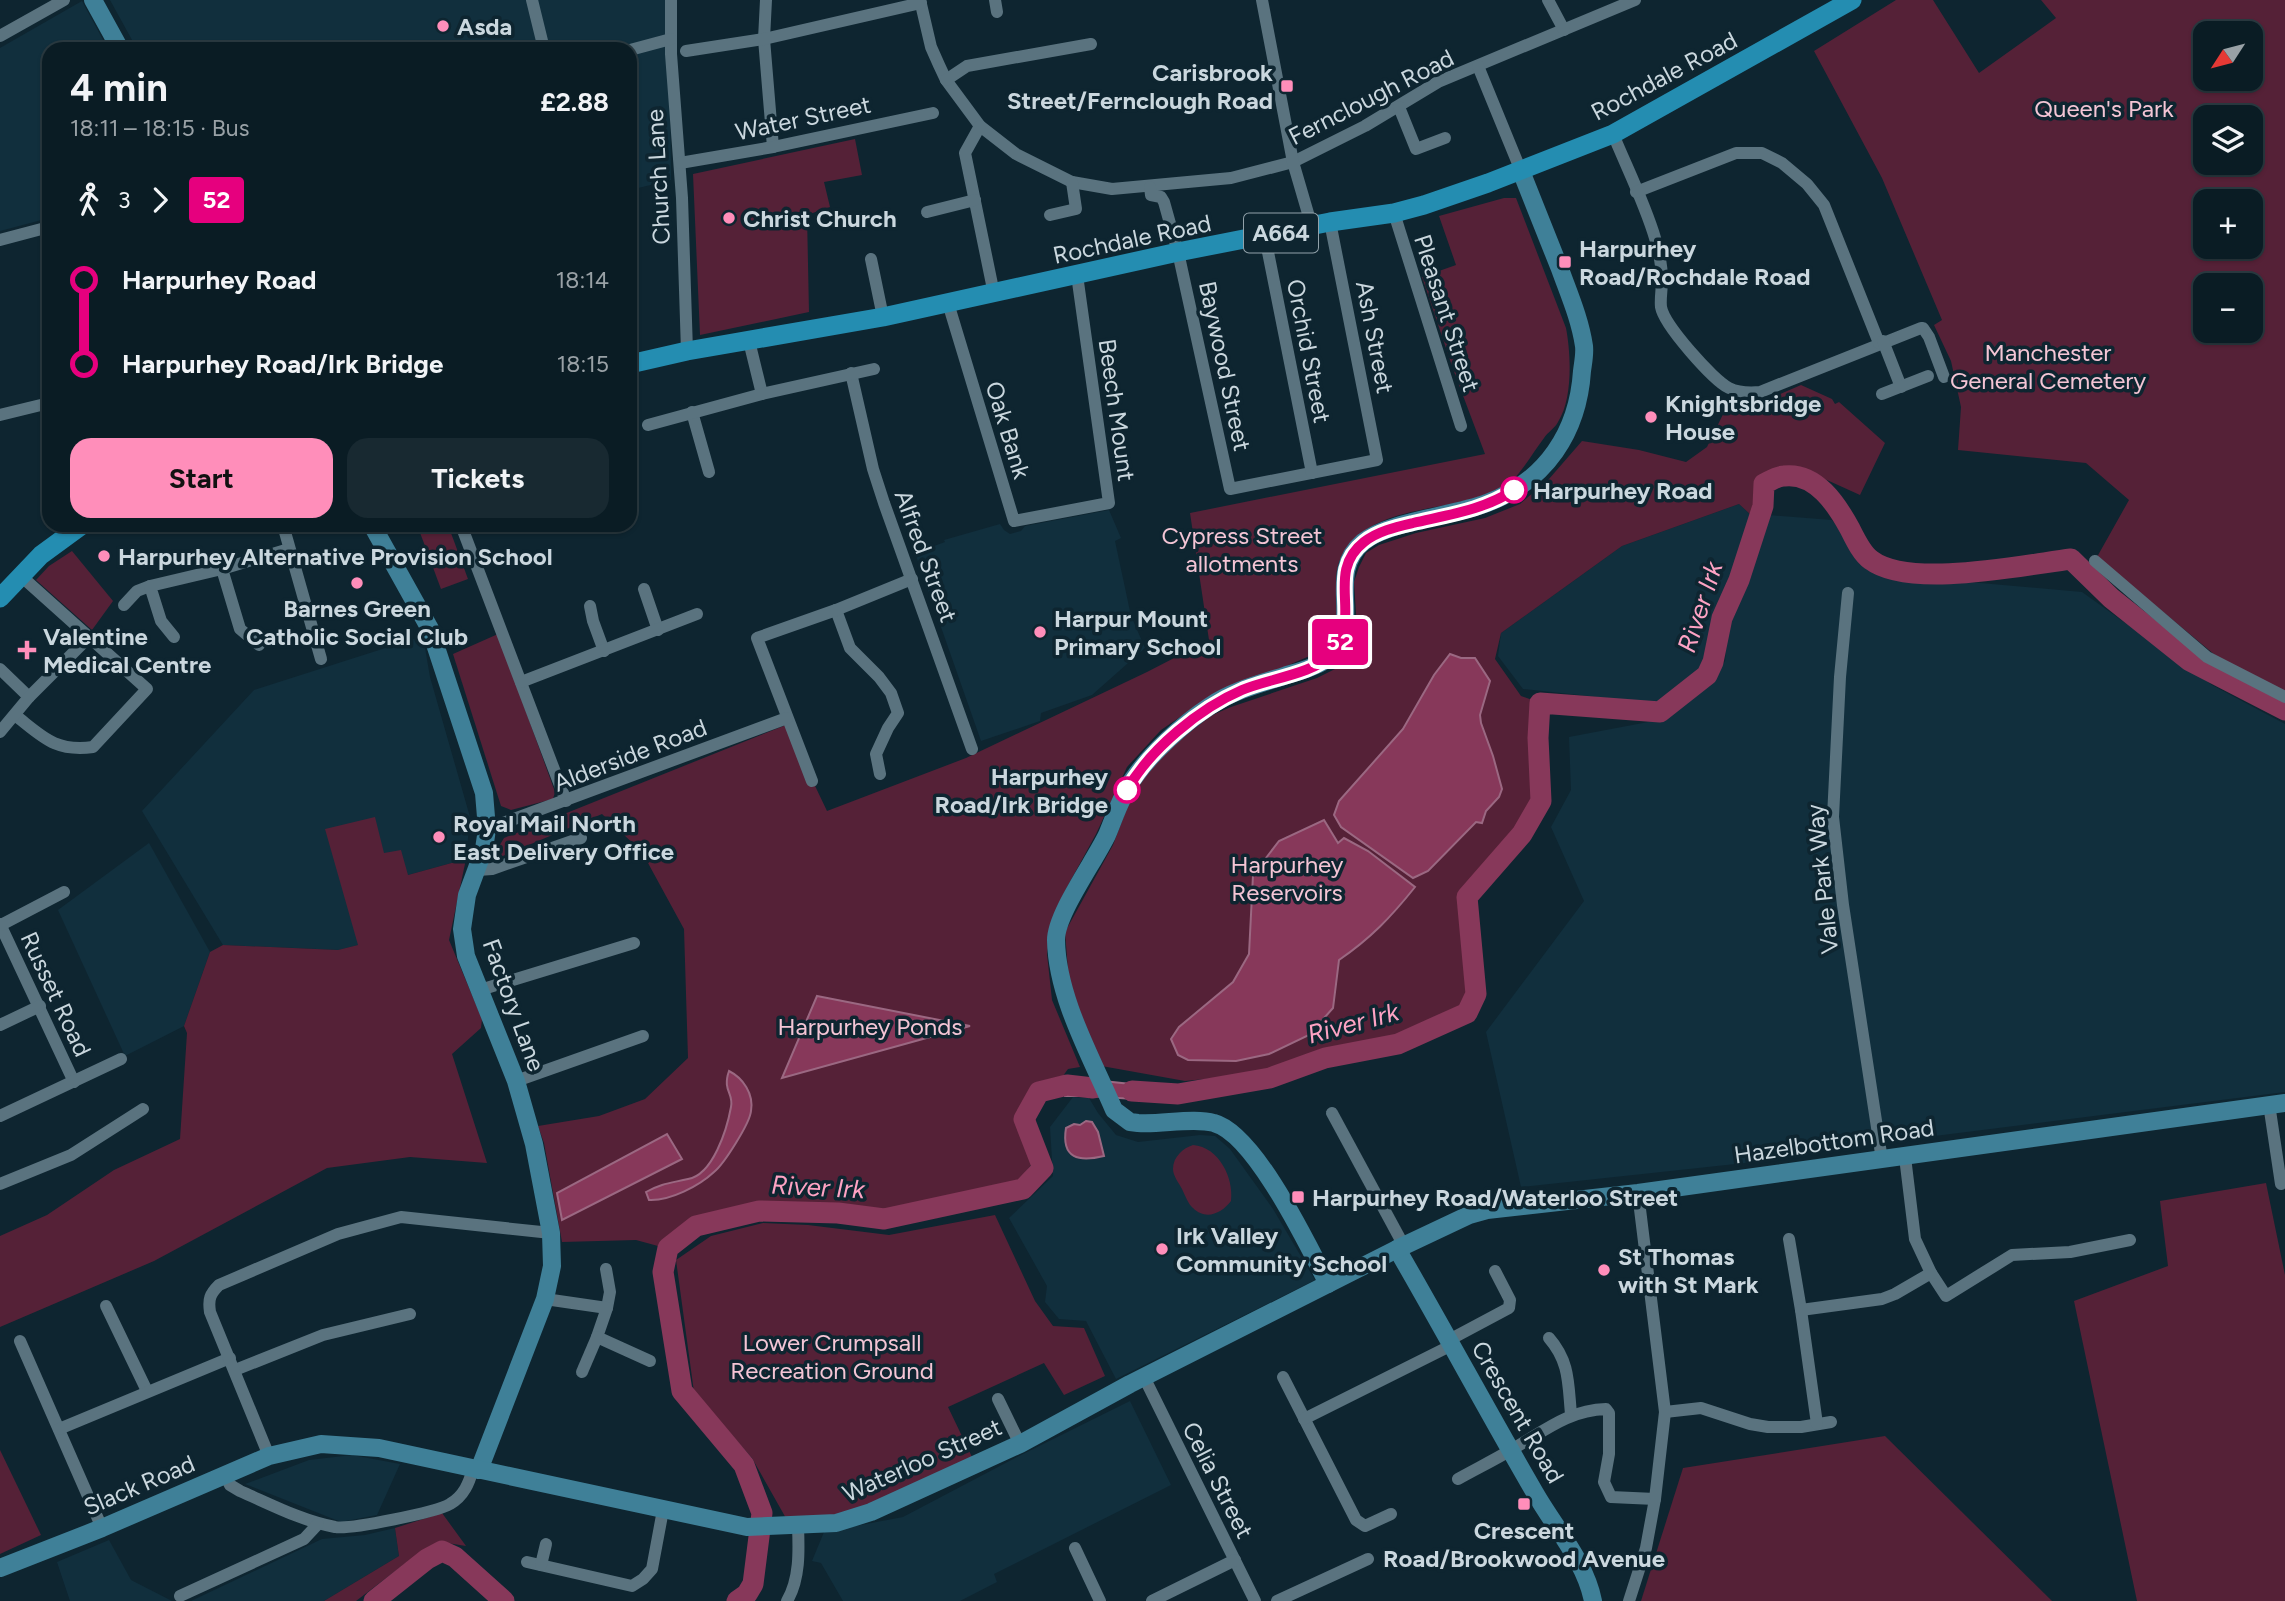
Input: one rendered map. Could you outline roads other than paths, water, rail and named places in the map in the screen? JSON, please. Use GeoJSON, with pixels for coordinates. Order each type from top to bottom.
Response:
{"type":"FeatureCollection","features":[{"type":"Feature","properties":{"kind":"main road","name":"Rochdale Road"},"geometry":{"type":"LineString","coordinates":[[637,362],[687,351],[883,317],[1178,253],[1394,213],[1424,205],[1614,134],[1852,0]]}},
{"type":"Feature","properties":{"kind":"main road"},"geometry":{"type":"LineString","coordinates":[[0,598],[41,555],[72,532]]}},
{"type":"Feature","properties":{"kind":"street"},"geometry":{"type":"LineString","coordinates":[[0,36],[64,0]]}},
{"type":"Feature","properties":{"kind":"street"},"geometry":{"type":"LineString","coordinates":[[93,0],[116,42]]}},
{"type":"Feature","properties":{"kind":"street"},"geometry":{"type":"LineString","coordinates":[[532,0],[542,42]]}},
{"type":"Feature","properties":{"kind":"street","name":"Church Lane"},"geometry":{"type":"LineString","coordinates":[[671,0],[687,351]]}},
{"type":"Feature","properties":{"kind":"street"},"geometry":{"type":"LineString","coordinates":[[766,0],[764,38],[773,147]]}},
{"type":"Feature","properties":{"kind":"street","name":"Ash Street"},"geometry":{"type":"LineString","coordinates":[[1262,0],[1293,162],[1321,225],[1377,460],[1312,473]]}},
{"type":"Feature","properties":{"kind":"street"},"geometry":{"type":"LineString","coordinates":[[1548,0],[1564,30]]}},
{"type":"Feature","properties":{"kind":"street","name":"Fernclough Road"},"geometry":{"type":"LineString","coordinates":[[920,2],[931,47],[946,80],[980,126],[1016,154],[1072,182],[1112,189],[1231,178],[1293,162],[1365,126],[1438,82],[1635,0]]}},
{"type":"Feature","properties":{"kind":"street"},"geometry":{"type":"LineString","coordinates":[[686,51],[764,38],[920,2]]}},
{"type":"Feature","properties":{"kind":"street"},"geometry":{"type":"LineString","coordinates":[[637,48],[671,39]]}},
{"type":"Feature","properties":{"kind":"street"},"geometry":{"type":"LineString","coordinates":[[946,80],[967,66],[1091,44]]}},
{"type":"Feature","properties":{"kind":"street"},"geometry":{"type":"LineString","coordinates":[[1328,1284],[1287,1205],[1243,1142],[1231,1131],[1208,1122],[1130,1122],[1114,1110],[1067,999],[1056,942],[1057,926],[1106,836],[1119,803],[1134,778],[1168,740],[1210,706],[1243,690],[1315,666],[1328,658],[1339,646],[1346,629],[1344,578],[1350,559],[1363,542],[1388,529],[1476,508],[1502,498],[1537,474],[1563,442],[1580,398],[1584,348],[1575,309],[1478,66]]}},
{"type":"Feature","properties":{"kind":"street"},"geometry":{"type":"LineString","coordinates":[[1399,107],[1416,149],[1445,138]]}},
{"type":"Feature","properties":{"kind":"street","name":"Water Street"},"geometry":{"type":"LineString","coordinates":[[680,163],[773,147],[933,113]]}},
{"type":"Feature","properties":{"kind":"street"},"geometry":{"type":"LineString","coordinates":[[980,126],[965,153],[994,294]]}},
{"type":"Feature","properties":{"kind":"street"},"geometry":{"type":"LineString","coordinates":[[1614,134],[1654,234],[1660,257],[1661,306],[1665,317],[1712,375],[1727,387],[1749,393],[1760,392],[1881,342],[1923,328],[1944,377]]}},
{"type":"Feature","properties":{"kind":"street"},"geometry":{"type":"LineString","coordinates":[[1636,192],[1736,153],[1762,153],[1782,163],[1807,184],[1824,205],[1901,387]]}},
{"type":"Feature","properties":{"kind":"street"},"geometry":{"type":"LineString","coordinates":[[1050,215],[1076,209],[1072,182]]}},
{"type":"Feature","properties":{"kind":"street","name":"Baywood Street"},"geometry":{"type":"LineString","coordinates":[[1150,187],[1152,195],[1161,197],[1164,202],[1178,253],[1230,489],[1312,473]]}},
{"type":"Feature","properties":{"kind":"street"},"geometry":{"type":"LineString","coordinates":[[927,212],[975,200]]}},
{"type":"Feature","properties":{"kind":"street","name":"Pleasant Street"},"geometry":{"type":"LineString","coordinates":[[1394,213],[1461,426]]}},
{"type":"Feature","properties":{"kind":"street"},"geometry":{"type":"LineString","coordinates":[[0,240],[42,229]]}},
{"type":"Feature","properties":{"kind":"street","name":"Orchid Street"},"geometry":{"type":"LineString","coordinates":[[1265,237],[1312,473]]}},
{"type":"Feature","properties":{"kind":"street"},"geometry":{"type":"LineString","coordinates":[[870,259],[883,317]]}},
{"type":"Feature","properties":{"kind":"street","name":"Beech Mount"},"geometry":{"type":"LineString","coordinates":[[1062,513],[1109,503],[1077,275]]}},
{"type":"Feature","properties":{"kind":"street","name":"Oak Bank"},"geometry":{"type":"LineString","coordinates":[[948,303],[1014,521],[1062,513]]}},
{"type":"Feature","properties":{"kind":"street"},"geometry":{"type":"LineString","coordinates":[[749,341],[762,394]]}},
{"type":"Feature","properties":{"kind":"street"},"geometry":{"type":"LineString","coordinates":[[648,425],[762,394],[874,369]]}},
{"type":"Feature","properties":{"kind":"street","name":"Alfred Street"},"geometry":{"type":"LineString","coordinates":[[851,373],[873,469],[972,749]]}},
{"type":"Feature","properties":{"kind":"street"},"geometry":{"type":"LineString","coordinates":[[1882,394],[1928,376]]}},
{"type":"Feature","properties":{"kind":"street"},"geometry":{"type":"LineString","coordinates":[[0,415],[42,405]]}},
{"type":"Feature","properties":{"kind":"street"},"geometry":{"type":"LineString","coordinates":[[692,412],[709,472]]}},
{"type":"Feature","properties":{"kind":"street"},"geometry":{"type":"LineString","coordinates":[[285,532],[321,659]]}},
{"type":"Feature","properties":{"kind":"street","name":"Factory Lane"},"geometry":{"type":"LineString","coordinates":[[376,532],[430,629],[484,793],[487,829],[478,870],[467,895],[462,929],[466,957],[516,1081],[534,1143],[551,1233],[552,1266],[545,1299],[476,1470]]}},
{"type":"Feature","properties":{"kind":"street"},"geometry":{"type":"LineString","coordinates":[[464,532],[566,802]]}},
{"type":"Feature","properties":{"kind":"street"},"geometry":{"type":"LineString","coordinates":[[124,605],[137,591],[150,586],[289,549]]}},
{"type":"Feature","properties":{"kind":"street"},"geometry":{"type":"LineString","coordinates":[[2095,561],[2207,657],[2285,697]]}},
{"type":"Feature","properties":{"kind":"street"},"geometry":{"type":"LineString","coordinates":[[222,569],[240,629],[259,645]]}},
{"type":"Feature","properties":{"kind":"street"},"geometry":{"type":"LineString","coordinates":[[15,715],[45,740],[72,750],[93,747],[147,689],[21,576]]}},
{"type":"Feature","properties":{"kind":"street"},"geometry":{"type":"LineString","coordinates":[[812,782],[757,638],[912,579]]}},
{"type":"Feature","properties":{"kind":"street"},"geometry":{"type":"LineString","coordinates":[[150,586],[160,621],[174,637]]}},
{"type":"Feature","properties":{"kind":"street"},"geometry":{"type":"LineString","coordinates":[[644,589],[658,630]]}},
{"type":"Feature","properties":{"kind":"street","name":"Vale Park Way"},"geometry":{"type":"LineString","coordinates":[[1848,593],[1840,677],[1833,817],[1843,905],[1882,1160]]}},
{"type":"Feature","properties":{"kind":"street"},"geometry":{"type":"LineString","coordinates":[[590,606],[604,651]]}},
{"type":"Feature","properties":{"kind":"street"},"geometry":{"type":"LineString","coordinates":[[836,610],[850,648],[891,693],[898,713],[876,754],[880,774]]}},
{"type":"Feature","properties":{"kind":"street"},"geometry":{"type":"LineString","coordinates":[[521,682],[697,614]]}},
{"type":"Feature","properties":{"kind":"street"},"geometry":{"type":"LineString","coordinates":[[0,732],[29,697],[89,637]]}},
{"type":"Feature","properties":{"kind":"street"},"geometry":{"type":"LineString","coordinates":[[0,669],[29,697]]}},
{"type":"Feature","properties":{"kind":"street","name":"Alderside Road"},"geometry":{"type":"LineString","coordinates":[[487,829],[787,718]]}},
{"type":"Feature","properties":{"kind":"street"},"geometry":{"type":"LineString","coordinates":[[478,870],[492,869],[580,838]]}},
{"type":"Feature","properties":{"kind":"street"},"geometry":{"type":"LineString","coordinates":[[0,925],[64,892]]}},
{"type":"Feature","properties":{"kind":"street","name":"Russet Road"},"geometry":{"type":"LineString","coordinates":[[0,925],[3,941],[40,1006],[74,1082]]}},
{"type":"Feature","properties":{"kind":"street"},"geometry":{"type":"LineString","coordinates":[[480,990],[634,943]]}},
{"type":"Feature","properties":{"kind":"street"},"geometry":{"type":"LineString","coordinates":[[0,1025],[40,1006]]}},
{"type":"Feature","properties":{"kind":"street"},"geometry":{"type":"LineString","coordinates":[[516,1081],[643,1036]]}},
{"type":"Feature","properties":{"kind":"street"},"geometry":{"type":"LineString","coordinates":[[0,1116],[121,1059]]}},
{"type":"Feature","properties":{"kind":"street"},"geometry":{"type":"LineString","coordinates":[[2277,1103],[2281,1184]]}},
{"type":"Feature","properties":{"kind":"street","name":"Hazelbottom Road"},"geometry":{"type":"LineString","coordinates":[[1400,1248],[1469,1215],[1487,1210],[1638,1193],[1905,1157],[2277,1103]]}},
{"type":"Feature","properties":{"kind":"street"},"geometry":{"type":"LineString","coordinates":[[0,1184],[71,1155],[143,1109]]}},
{"type":"Feature","properties":{"kind":"street"},"geometry":{"type":"LineString","coordinates":[[1332,1113],[1400,1248]]}},
{"type":"Feature","properties":{"kind":"street"},"geometry":{"type":"LineString","coordinates":[[1905,1157],[1915,1239],[1931,1273],[1946,1296],[2012,1255],[2070,1252],[2130,1240]]}},
{"type":"Feature","properties":{"kind":"street"},"geometry":{"type":"LineString","coordinates":[[1629,1601],[1646,1548],[1655,1499],[1665,1412],[1638,1193]]}},
{"type":"Feature","properties":{"kind":"street"},"geometry":{"type":"LineString","coordinates":[[269,1456],[210,1312],[208,1301],[211,1292],[219,1285],[338,1234],[401,1217],[551,1233]]}},
{"type":"Feature","properties":{"kind":"street"},"geometry":{"type":"LineString","coordinates":[[1789,1239],[1817,1424]]}},
{"type":"Feature","properties":{"kind":"street","name":"Waterloo Street"},"geometry":{"type":"LineString","coordinates":[[225,1475],[269,1456],[321,1444],[351,1445],[379,1448],[747,1527],[836,1523],[871,1512],[1020,1444],[1144,1377],[1400,1248]]}},
{"type":"Feature","properties":{"kind":"street","name":"Crescent Road"},"geometry":{"type":"LineString","coordinates":[[1400,1248],[1511,1451],[1577,1559],[1593,1601]]}},
{"type":"Feature","properties":{"kind":"street"},"geometry":{"type":"LineString","coordinates":[[582,1372],[607,1308],[610,1292],[606,1269]]}},
{"type":"Feature","properties":{"kind":"street"},"geometry":{"type":"LineString","coordinates":[[1304,1419],[1450,1343],[1509,1308],[1510,1300],[1495,1271]]}},
{"type":"Feature","properties":{"kind":"street"},"geometry":{"type":"LineString","coordinates":[[1801,1310],[1882,1299],[1931,1273]]}},
{"type":"Feature","properties":{"kind":"street"},"geometry":{"type":"LineString","coordinates":[[545,1299],[607,1308]]}},
{"type":"Feature","properties":{"kind":"street"},"geometry":{"type":"LineString","coordinates":[[106,1306],[147,1391]]}},
{"type":"Feature","properties":{"kind":"street"},"geometry":{"type":"LineString","coordinates":[[59,1429],[147,1391],[323,1335],[410,1314]]}},
{"type":"Feature","properties":{"kind":"street"},"geometry":{"type":"LineString","coordinates":[[597,1337],[650,1361]]}},
{"type":"Feature","properties":{"kind":"street"},"geometry":{"type":"LineString","coordinates":[[1549,1338],[1559,1349],[1567,1366],[1571,1414]]}},
{"type":"Feature","properties":{"kind":"street"},"geometry":{"type":"LineString","coordinates":[[20,1341],[102,1528]]}},
{"type":"Feature","properties":{"kind":"street","name":"Celia Street"},"geometry":{"type":"LineString","coordinates":[[1144,1377],[1255,1601]]}},
{"type":"Feature","properties":{"kind":"street"},"geometry":{"type":"LineString","coordinates":[[1283,1377],[1356,1520],[1365,1526],[1391,1514]]}},
{"type":"Feature","properties":{"kind":"street"},"geometry":{"type":"LineString","coordinates":[[998,1399],[1020,1444]]}},
{"type":"Feature","properties":{"kind":"street"},"geometry":{"type":"LineString","coordinates":[[1665,1412],[1701,1408],[1768,1427],[1801,1427],[1831,1422]]}},
{"type":"Feature","properties":{"kind":"street"},"geometry":{"type":"LineString","coordinates":[[1458,1479],[1511,1451],[1571,1414],[1606,1409],[1609,1413],[1608,1454],[1604,1482],[1611,1497],[1655,1499]]}},
{"type":"Feature","properties":{"kind":"street","name":"Slack Road"},"geometry":{"type":"LineString","coordinates":[[0,1568],[225,1475],[235,1489],[318,1524],[339,1528],[439,1509],[451,1504],[462,1494],[476,1470]]}},
{"type":"Feature","properties":{"kind":"street"},"geometry":{"type":"LineString","coordinates":[[527,1562],[632,1586],[652,1569],[663,1510]]}},
{"type":"Feature","properties":{"kind":"street"},"geometry":{"type":"LineString","coordinates":[[180,1596],[304,1539],[318,1524]]}},
{"type":"Feature","properties":{"kind":"street"},"geometry":{"type":"LineString","coordinates":[[787,1601],[791,1595],[799,1555],[798,1526]]}},
{"type":"Feature","properties":{"kind":"street"},"geometry":{"type":"LineString","coordinates":[[541,1565],[546,1544]]}},
{"type":"Feature","properties":{"kind":"street"},"geometry":{"type":"LineString","coordinates":[[1075,1548],[1100,1601]]}},
{"type":"Feature","properties":{"kind":"street"},"geometry":{"type":"LineString","coordinates":[[1277,1601],[1368,1559]]}},
{"type":"Feature","properties":{"kind":"street"},"geometry":{"type":"LineString","coordinates":[[1152,1601],[1235,1560]]}},
{"type":"Feature","properties":{"kind":"waterway","name":"River Irk"},"geometry":{"type":"LineString","coordinates":[[1132,1091],[1178,1094],[1270,1078],[1325,1058],[1398,1044],[1467,1013],[1476,994],[1467,897],[1522,834],[1541,801],[1538,738],[1540,703],[1660,712],[1707,675],[1713,662],[1722,618],[1739,580],[1763,506],[1764,484],[1779,477],[1795,476],[1816,485],[1839,510],[1865,554],[1889,569],[1912,573],[1968,573],[2071,559],[2111,598],[2190,661],[2285,710]]}},
{"type":"Feature","properties":{"kind":"waterway","name":"River Irk"},"geometry":{"type":"LineString","coordinates":[[737,1601],[747,1594],[753,1584],[762,1513],[744,1465],[682,1391],[663,1272],[668,1248],[696,1226],[759,1211],[838,1213],[884,1219],[1023,1189],[1043,1168],[1024,1119],[1039,1092],[1067,1085],[1093,1088]]}},
{"type":"Feature","properties":{"kind":"waterway","name":"River Irk"},"geometry":{"type":"LineString","coordinates":[[374,1601],[427,1559],[442,1551],[455,1557],[504,1601]]}},
{"type":"Feature","properties":{"kind":"place","name":"Asda"},"geometry":{"type":"Point","coordinates":[443,26]}},
{"type":"Feature","properties":{"kind":"place","name":"Carisbrook Street/Fernclough Road"},"geometry":{"type":"Point","coordinates":[1287,86]}},
{"type":"Feature","properties":{"kind":"place","name":"Christ Church"},"geometry":{"type":"Point","coordinates":[729,218]}},
{"type":"Feature","properties":{"kind":"place","name":"Harpurhey Road/Rochdale Road"},"geometry":{"type":"Point","coordinates":[1565,262]}},
{"type":"Feature","properties":{"kind":"place","name":"Knightsbridge House"},"geometry":{"type":"Point","coordinates":[1651,417]}},
{"type":"Feature","properties":{"kind":"place","name":"Harpurhey Road"},"geometry":{"type":"Point","coordinates":[1514,490]}},
{"type":"Feature","properties":{"kind":"place","name":"Harpurhey Alternative Provision School"},"geometry":{"type":"Point","coordinates":[104,556]}},
{"type":"Feature","properties":{"kind":"place","name":"Barnes Green Catholic Social Club"},"geometry":{"type":"Point","coordinates":[357,583]}},
{"type":"Feature","properties":{"kind":"place","name":"Harpur Mount Primary School"},"geometry":{"type":"Point","coordinates":[1040,632]}},
{"type":"Feature","properties":{"kind":"place","name":"Valentine Medical Centre"},"geometry":{"type":"Point","coordinates":[27,650]}},
{"type":"Feature","properties":{"kind":"place","name":"Harpurhey Road/Irk Bridge"},"geometry":{"type":"Point","coordinates":[1127,790]}},
{"type":"Feature","properties":{"kind":"place","name":"Royal Mail North East Delivery Office"},"geometry":{"type":"Point","coordinates":[439,837]}},
{"type":"Feature","properties":{"kind":"place","name":"Harpurhey Road/Waterloo Street"},"geometry":{"type":"Point","coordinates":[1298,1197]}},
{"type":"Feature","properties":{"kind":"place","name":"Irk Valley Community School"},"geometry":{"type":"Point","coordinates":[1162,1249]}},
{"type":"Feature","properties":{"kind":"place","name":"St Thomas with St Mark"},"geometry":{"type":"Point","coordinates":[1604,1270]}},
{"type":"Feature","properties":{"kind":"place","name":"Crescent Road/Brookwood Avenue"},"geometry":{"type":"Point","coordinates":[1524,1504]}},
{"type":"Feature","properties":{"kind":"park label","name":"Queen's Park"},"geometry":{"type":"Point","coordinates":[2104,108]}},
{"type":"Feature","properties":{"kind":"park label","name":"Manchester General Cemetery"},"geometry":{"type":"Point","coordinates":[2048,366]}},
{"type":"Feature","properties":{"kind":"park label","name":"Cypress Street allotments"},"geometry":{"type":"Point","coordinates":[1242,549]}},
{"type":"Feature","properties":{"kind":"park label","name":"Harpurhey Reservoirs"},"geometry":{"type":"Point","coordinates":[1287,878]}},
{"type":"Feature","properties":{"kind":"park label","name":"Harpurhey Ponds"},"geometry":{"type":"Point","coordinates":[870,1026]}},
{"type":"Feature","properties":{"kind":"park label","name":"Lower Crumpsall Recreation Ground"},"geometry":{"type":"Point","coordinates":[832,1356]}}]}
